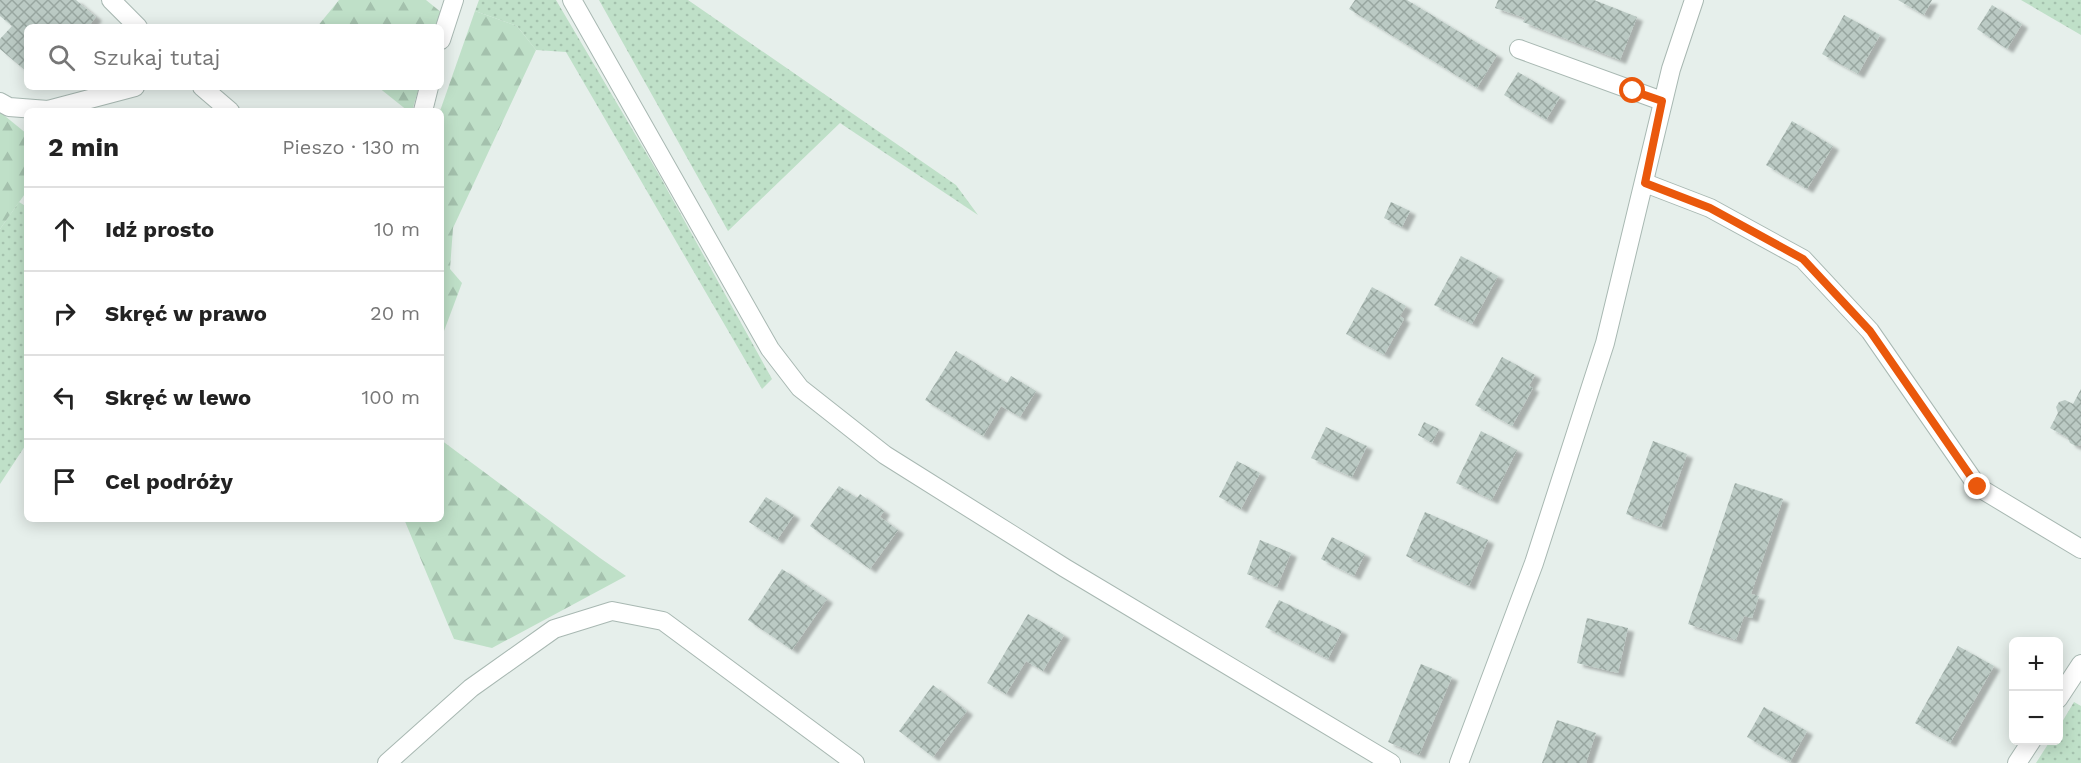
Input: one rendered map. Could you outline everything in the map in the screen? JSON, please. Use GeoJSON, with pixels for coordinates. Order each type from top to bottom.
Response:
{"type":"FeatureCollection","features":[{"type":"Feature","properties":{"kind":"street"},"geometry":{"type":"LineString","coordinates":[[111,0],[135,24]]}},
{"type":"Feature","properties":{"kind":"street"},"geometry":{"type":"LineString","coordinates":[[444,31],[454,0]]}},
{"type":"Feature","properties":{"kind":"street"},"geometry":{"type":"LineString","coordinates":[[572,0],[770,349],[800,388],[885,455],[1065,568],[1391,763]]}},
{"type":"Feature","properties":{"kind":"street"},"geometry":{"type":"LineString","coordinates":[[1459,763],[1534,562],[1573,447],[1605,343],[1645,183],[1662,101],[1694,0]]}},
{"type":"Feature","properties":{"kind":"street"},"geometry":{"type":"LineString","coordinates":[[1519,50],[1662,101]]}},
{"type":"Feature","properties":{"kind":"street"},"geometry":{"type":"LineString","coordinates":[[56,108],[124,90]]}},
{"type":"Feature","properties":{"kind":"street"},"geometry":{"type":"LineString","coordinates":[[206,90],[226,108]]}},
{"type":"Feature","properties":{"kind":"street"},"geometry":{"type":"LineString","coordinates":[[424,108],[428,90]]}},
{"type":"Feature","properties":{"kind":"street"},"geometry":{"type":"LineString","coordinates":[[0,102],[9,107],[24,108]]}},
{"type":"Feature","properties":{"kind":"street"},"geometry":{"type":"LineString","coordinates":[[1645,183],[1710,208],[1803,259],[1870,331],[1978,487],[2081,549]]}},
{"type":"Feature","properties":{"kind":"street"},"geometry":{"type":"LineString","coordinates":[[387,763],[471,688],[554,629],[612,611],[663,621],[855,763]]}},
{"type":"Feature","properties":{"kind":"street"},"geometry":{"type":"LineString","coordinates":[[2063,691],[2081,664]]}},
{"type":"Feature","properties":{"kind":"street"},"geometry":{"type":"LineString","coordinates":[[2017,763],[2029,745]]}},
{"type":"Feature","properties":{"kind":"green space"},"geometry":{"type":"Polygon","coordinates":[[[339,0],[426,0],[442,13],[439,24],[319,24],[339,0]]]}},
{"type":"Feature","properties":{"kind":"green space"},"geometry":{"type":"Polygon","coordinates":[[[479,0],[556,0],[658,173],[772,379],[762,389],[566,52],[536,50],[517,26],[475,11],[479,0]]]}},
{"type":"Feature","properties":{"kind":"green space"},"geometry":{"type":"Polygon","coordinates":[[[599,0],[688,0],[956,185],[978,215],[840,123],[728,231],[599,0]]]}},
{"type":"Feature","properties":{"kind":"green space"},"geometry":{"type":"Polygon","coordinates":[[[2021,0],[2081,0],[2081,35],[2021,0]]]}},
{"type":"Feature","properties":{"kind":"green space"},"geometry":{"type":"Polygon","coordinates":[[[475,11],[517,26],[536,50],[453,228],[450,269],[462,283],[444,331],[444,108],[441,108],[475,11]]]}},
{"type":"Feature","properties":{"kind":"green space"},"geometry":{"type":"Polygon","coordinates":[[[382,90],[418,90],[413,108],[404,108],[382,90]]]}},
{"type":"Feature","properties":{"kind":"green space"},"geometry":{"type":"Polygon","coordinates":[[[0,112],[24,132],[24,195],[0,229],[0,112]]]}},
{"type":"Feature","properties":{"kind":"green space"},"geometry":{"type":"Polygon","coordinates":[[[19,202],[24,205],[24,448],[0,484],[0,229],[19,202]]]}},
{"type":"Feature","properties":{"kind":"green space"},"geometry":{"type":"Polygon","coordinates":[[[444,442],[626,576],[492,648],[454,639],[405,522],[444,522],[444,442]]]}},
{"type":"Feature","properties":{"kind":"green space"},"geometry":{"type":"Polygon","coordinates":[[[2074,702],[2081,706],[2081,763],[2036,763],[2047,745],[2063,745],[2063,720],[2074,702]]]}},
{"type":"Feature","properties":{"kind":"building"},"geometry":{"type":"Polygon","coordinates":[[[0,0],[76,0],[96,17],[90,24],[24,24],[24,69],[0,49],[0,39],[12,26],[0,16],[0,0]]]}},
{"type":"Feature","properties":{"kind":"building"},"geometry":{"type":"Polygon","coordinates":[[[1355,0],[1407,0],[1497,55],[1477,88],[1349,9],[1355,0]]]}},
{"type":"Feature","properties":{"kind":"building"},"geometry":{"type":"Polygon","coordinates":[[[1498,0],[1594,0],[1637,17],[1620,60],[1523,22],[1525,18],[1495,8],[1498,0]]]}},
{"type":"Feature","properties":{"kind":"building"},"geometry":{"type":"Polygon","coordinates":[[[1898,0],[1932,0],[1924,15],[1898,0]]]}},
{"type":"Feature","properties":{"kind":"building"},"geometry":{"type":"Polygon","coordinates":[[[1992,5],[2022,24],[2007,49],[1977,29],[1992,5]]]}},
{"type":"Feature","properties":{"kind":"building"},"geometry":{"type":"Polygon","coordinates":[[[1844,15],[1880,35],[1858,74],[1822,54],[1844,15]]]}},
{"type":"Feature","properties":{"kind":"building"},"geometry":{"type":"Polygon","coordinates":[[[1518,72],[1560,97],[1546,120],[1504,95],[1518,72]]]}},
{"type":"Feature","properties":{"kind":"building"},"geometry":{"type":"Polygon","coordinates":[[[1792,121],[1833,146],[1807,189],[1766,165],[1792,121]]]}},
{"type":"Feature","properties":{"kind":"building"},"geometry":{"type":"Polygon","coordinates":[[[1391,202],[1410,211],[1402,227],[1384,218],[1391,202]]]}},
{"type":"Feature","properties":{"kind":"building"},"geometry":{"type":"Polygon","coordinates":[[[1461,256],[1498,276],[1472,324],[1434,305],[1461,256]]]}},
{"type":"Feature","properties":{"kind":"building"},"geometry":{"type":"Polygon","coordinates":[[[1372,287],[1406,306],[1400,316],[1404,319],[1384,355],[1346,334],[1372,287]]]}},
{"type":"Feature","properties":{"kind":"building"},"geometry":{"type":"Polygon","coordinates":[[[956,351],[1007,383],[1011,376],[1036,391],[1020,417],[1001,406],[983,436],[925,400],[956,351]]]}},
{"type":"Feature","properties":{"kind":"building"},"geometry":{"type":"Polygon","coordinates":[[[1502,357],[1535,375],[1529,386],[1533,388],[1512,426],[1475,405],[1502,357]]]}},
{"type":"Feature","properties":{"kind":"building"},"geometry":{"type":"Polygon","coordinates":[[[2081,389],[2081,445],[2076,446],[2070,443],[2068,438],[2050,428],[2058,413],[2056,407],[2059,402],[2065,400],[2073,404],[2081,389]]]}},
{"type":"Feature","properties":{"kind":"building"},"geometry":{"type":"Polygon","coordinates":[[[1424,422],[1439,429],[1432,443],[1418,435],[1424,422]]]}},
{"type":"Feature","properties":{"kind":"building"},"geometry":{"type":"Polygon","coordinates":[[[1326,427],[1367,446],[1352,477],[1311,458],[1326,427]]]}},
{"type":"Feature","properties":{"kind":"building"},"geometry":{"type":"Polygon","coordinates":[[[1481,431],[1517,450],[1492,500],[1456,483],[1481,431]]]}},
{"type":"Feature","properties":{"kind":"building"},"geometry":{"type":"Polygon","coordinates":[[[1653,441],[1687,454],[1661,527],[1626,514],[1653,441]]]}},
{"type":"Feature","properties":{"kind":"building"},"geometry":{"type":"Polygon","coordinates":[[[1237,461],[1260,473],[1241,509],[1219,497],[1237,461]]]}},
{"type":"Feature","properties":{"kind":"building"},"geometry":{"type":"Polygon","coordinates":[[[1735,483],[1783,499],[1751,594],[1759,596],[1752,618],[1744,616],[1736,640],[1688,624],[1735,483]]]}},
{"type":"Feature","properties":{"kind":"building"},"geometry":{"type":"Polygon","coordinates":[[[839,486],[857,498],[860,494],[884,511],[880,517],[898,530],[870,569],[810,526],[839,486]]]}},
{"type":"Feature","properties":{"kind":"building"},"geometry":{"type":"Polygon","coordinates":[[[766,497],[794,515],[777,540],[749,522],[766,497]]]}},
{"type":"Feature","properties":{"kind":"building"},"geometry":{"type":"Polygon","coordinates":[[[1425,512],[1488,540],[1469,586],[1406,556],[1425,512]]]}},
{"type":"Feature","properties":{"kind":"building"},"geometry":{"type":"Polygon","coordinates":[[[1332,537],[1365,554],[1354,576],[1321,559],[1332,537]]]}},
{"type":"Feature","properties":{"kind":"building"},"geometry":{"type":"Polygon","coordinates":[[[1260,540],[1291,553],[1277,587],[1247,574],[1260,540]]]}},
{"type":"Feature","properties":{"kind":"building"},"geometry":{"type":"Polygon","coordinates":[[[782,569],[827,599],[792,650],[748,620],[782,569]]]}},
{"type":"Feature","properties":{"kind":"building"},"geometry":{"type":"Polygon","coordinates":[[[1279,600],[1342,631],[1328,659],[1265,627],[1279,600]]]}},
{"type":"Feature","properties":{"kind":"building"},"geometry":{"type":"Polygon","coordinates":[[[1028,614],[1064,635],[1043,671],[1026,661],[1006,694],[987,683],[1028,614]]]}},
{"type":"Feature","properties":{"kind":"building"},"geometry":{"type":"Polygon","coordinates":[[[1587,618],[1628,628],[1618,673],[1577,663],[1587,618]]]}},
{"type":"Feature","properties":{"kind":"building"},"geometry":{"type":"Polygon","coordinates":[[[1958,646],[1994,666],[1950,743],[1915,723],[1958,646]]]}},
{"type":"Feature","properties":{"kind":"building"},"geometry":{"type":"Polygon","coordinates":[[[1421,664],[1452,677],[1419,755],[1388,742],[1421,664]]]}},
{"type":"Feature","properties":{"kind":"building"},"geometry":{"type":"Polygon","coordinates":[[[933,685],[967,711],[933,757],[899,731],[933,685]]]}},
{"type":"Feature","properties":{"kind":"building"},"geometry":{"type":"Polygon","coordinates":[[[1764,707],[1807,731],[1790,762],[1747,737],[1764,707]]]}},
{"type":"Feature","properties":{"kind":"building"},"geometry":{"type":"Polygon","coordinates":[[[1557,720],[1596,733],[1586,763],[1542,763],[1557,720]]]}},
{"type":"Feature","properties":{"kind":"route"},"geometry":{"type":"LineString","coordinates":[[1633,91],[1662,101],[1645,183],[1710,208],[1803,259],[1870,331],[1978,487]]}}]}
